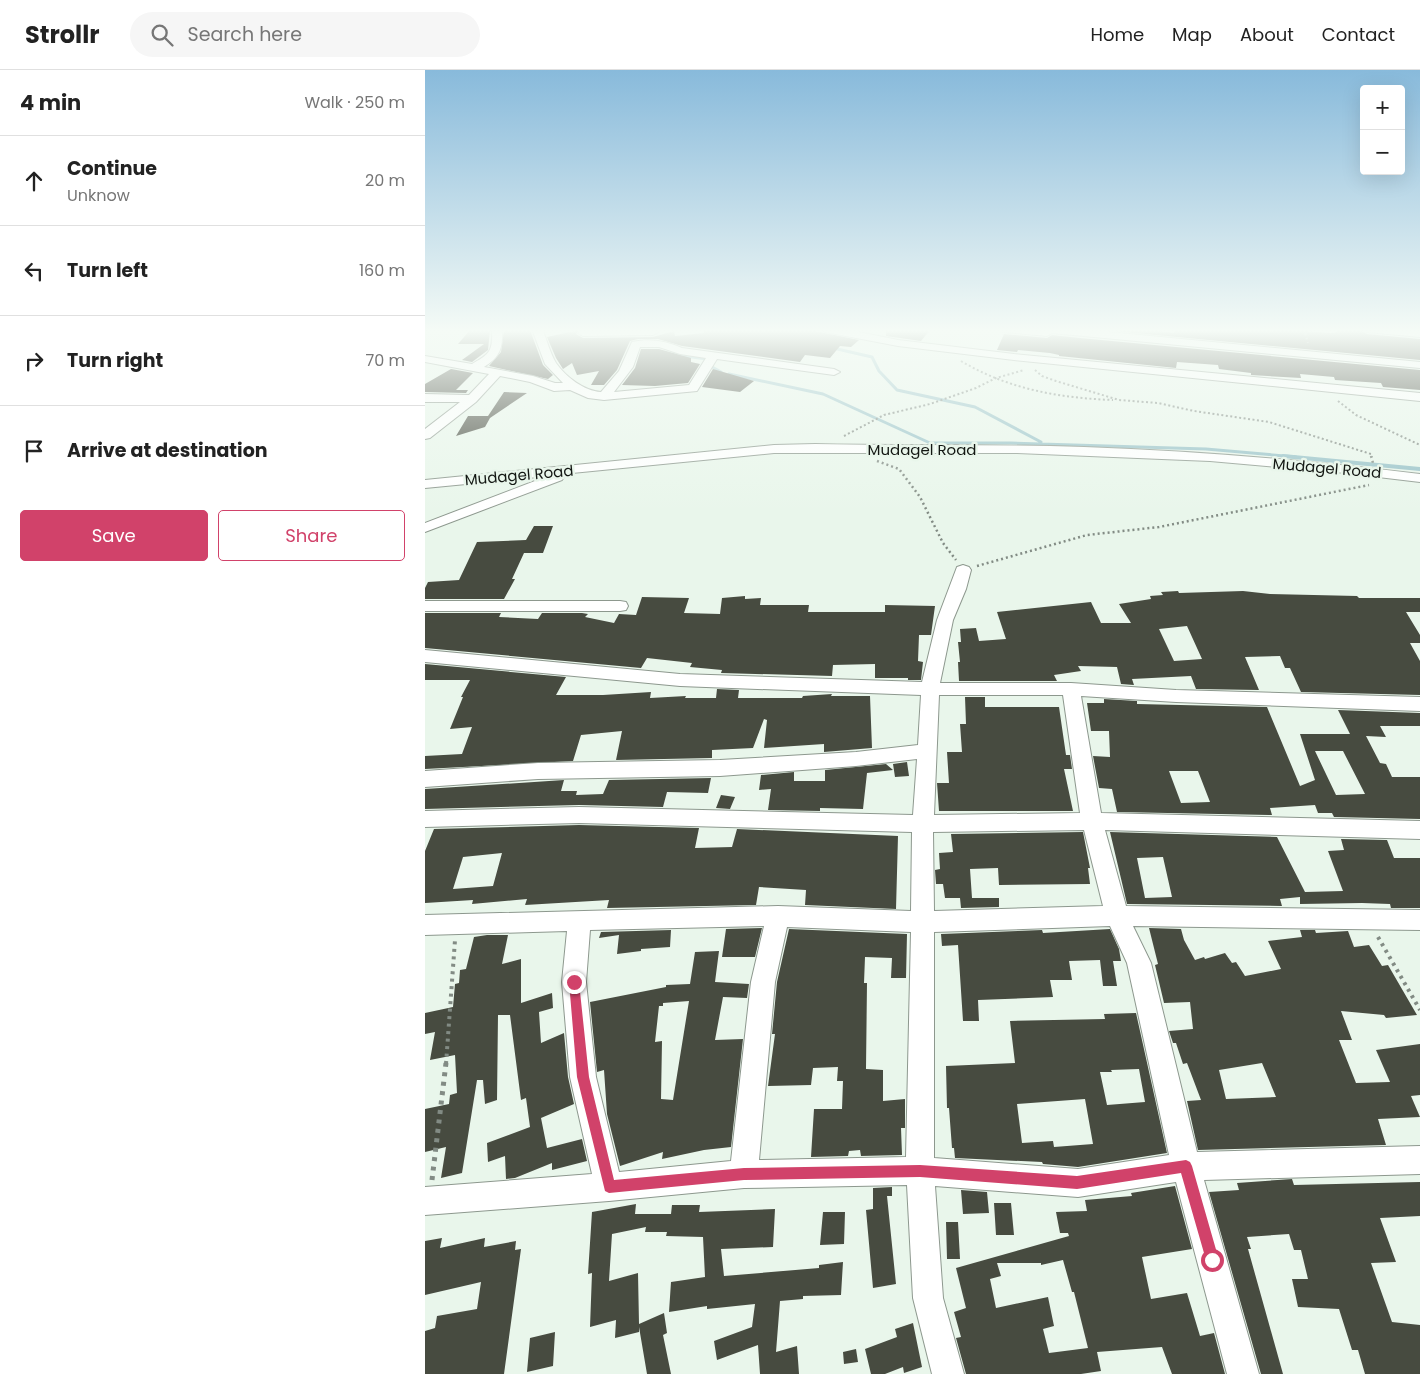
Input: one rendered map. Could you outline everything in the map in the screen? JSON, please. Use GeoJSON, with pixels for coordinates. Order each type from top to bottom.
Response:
{"type":"FeatureCollection","features":[{"type":"Feature","properties":{"kind":"street"},"geometry":{"type":"LineString","coordinates":[[425,435],[472,399],[481,390]]}},
{"type":"Feature","properties":{"kind":"street"},"geometry":{"type":"LineString","coordinates":[[578,390],[592,395],[603,396],[672,390]]}},
{"type":"Feature","properties":{"kind":"street"},"geometry":{"type":"LineString","coordinates":[[603,396],[609,390]]}},
{"type":"Feature","properties":{"kind":"street"},"geometry":{"type":"LineString","coordinates":[[1348,390],[1420,397]]}},
{"type":"Feature","properties":{"kind":"street"},"geometry":{"type":"LineString","coordinates":[[425,398],[472,399]]}},
{"type":"Feature","properties":{"kind":"street","name":"Mudagel Road"},"geometry":{"type":"LineString","coordinates":[[425,484],[773,449],[815,448],[1083,451],[1204,457],[1376,472],[1420,478]]}},
{"type":"Feature","properties":{"kind":"street"},"geometry":{"type":"LineString","coordinates":[[425,528],[578,469]]}},
{"type":"Feature","properties":{"kind":"street"},"geometry":{"type":"LineString","coordinates":[[948,1374],[928,1298],[920,1171],[923,824],[930,689],[945,620],[959,588],[963,570]]}},
{"type":"Feature","properties":{"kind":"street"},"geometry":{"type":"LineString","coordinates":[[425,606],[620,606]]}},
{"type":"Feature","properties":{"kind":"street"},"geometry":{"type":"LineString","coordinates":[[425,656],[680,680],[930,689],[1071,689],[1176,696],[1420,704]]}},
{"type":"Feature","properties":{"kind":"street"},"geometry":{"type":"LineString","coordinates":[[1071,689],[1091,821],[1117,916],[1139,962],[1186,1166],[1243,1374]]}},
{"type":"Feature","properties":{"kind":"street"},"geometry":{"type":"LineString","coordinates":[[425,779],[538,771],[720,768],[856,759],[926,751]]}},
{"type":"Feature","properties":{"kind":"street"},"geometry":{"type":"LineString","coordinates":[[425,820],[579,815],[923,824],[1091,821],[1420,830]]}},
{"type":"Feature","properties":{"kind":"street"},"geometry":{"type":"LineString","coordinates":[[744,1174],[763,982],[778,916]]}},
{"type":"Feature","properties":{"kind":"street"},"geometry":{"type":"LineString","coordinates":[[425,925],[778,916],[923,922],[1117,916],[1420,920]]}},
{"type":"Feature","properties":{"kind":"street"},"geometry":{"type":"LineString","coordinates":[[579,920],[574,982],[583,1077],[609,1187]]}},
{"type":"Feature","properties":{"kind":"street"},"geometry":{"type":"LineString","coordinates":[[427,1201],[744,1174],[920,1171],[1077,1182],[1186,1166],[1420,1160]]}},
{"type":"Feature","properties":{"kind":"path"},"geometry":{"type":"LineString","coordinates":[[815,448],[859,430],[883,415],[930,404],[971,390]]}},
{"type":"Feature","properties":{"kind":"path"},"geometry":{"type":"LineString","coordinates":[[873,460],[899,469],[920,497],[943,543],[963,570],[1087,535],[1159,527],[1374,484],[1376,472],[1371,454],[1288,426],[1244,417],[1193,411],[1159,403],[1066,398],[1037,390]]}},
{"type":"Feature","properties":{"kind":"path"},"geometry":{"type":"LineString","coordinates":[[1086,390],[1119,400]]}},
{"type":"Feature","properties":{"kind":"path"},"geometry":{"type":"LineString","coordinates":[[1330,390],[1333,396],[1356,414],[1420,445]]}},
{"type":"Feature","properties":{"kind":"path"},"geometry":{"type":"LineString","coordinates":[[1369,919],[1420,1010]]}},
{"type":"Feature","properties":{"kind":"path"},"geometry":{"type":"LineString","coordinates":[[427,1201],[448,1050],[456,924]]}},
{"type":"Feature","properties":{"kind":"building"},"geometry":{"type":"Polygon","coordinates":[[[425,390],[468,390],[466,393],[425,392],[425,390]]]}},
{"type":"Feature","properties":{"kind":"building"},"geometry":{"type":"Polygon","coordinates":[[[724,390],[743,390],[740,392],[724,390]]]}},
{"type":"Feature","properties":{"kind":"building"},"geometry":{"type":"Polygon","coordinates":[[[504,392],[527,393],[490,418],[485,427],[456,436],[468,416],[488,416],[504,392]]]}},
{"type":"Feature","properties":{"kind":"building"},"geometry":{"type":"Polygon","coordinates":[[[534,526],[553,526],[543,553],[524,553],[512,579],[515,579],[504,599],[425,599],[425,588],[428,582],[459,580],[477,542],[526,540],[534,526]]]}},
{"type":"Feature","properties":{"kind":"building"},"geometry":{"type":"Polygon","coordinates":[[[1243,591],[1270,594],[1357,596],[1359,598],[1420,598],[1420,612],[1406,612],[1420,635],[1420,643],[1410,643],[1420,661],[1420,695],[1301,692],[1290,668],[1285,668],[1280,656],[1245,657],[1259,690],[1196,689],[1191,676],[1132,679],[1134,685],[1121,684],[1117,667],[1078,666],[1081,671],[1054,675],[1057,681],[959,681],[958,642],[961,642],[960,629],[976,628],[979,641],[1006,639],[997,612],[1091,602],[1101,623],[1131,623],[1119,604],[1151,599],[1150,596],[1163,595],[1161,592],[1243,591]],[[1187,626],[1159,629],[1174,661],[1202,659],[1187,626]]]}},
{"type":"Feature","properties":{"kind":"building"},"geometry":{"type":"Polygon","coordinates":[[[745,596],[745,599],[761,598],[760,605],[809,605],[808,612],[885,612],[885,605],[935,606],[931,635],[919,635],[918,661],[923,662],[921,680],[875,678],[875,664],[833,665],[832,676],[721,673],[722,670],[690,667],[692,663],[647,658],[641,668],[425,648],[425,613],[501,613],[499,617],[538,619],[542,613],[582,613],[588,614],[585,617],[614,623],[619,614],[636,615],[642,597],[689,598],[684,613],[720,614],[722,598],[745,596]]]}},
{"type":"Feature","properties":{"kind":"building"},"geometry":{"type":"Polygon","coordinates":[[[425,664],[566,677],[556,695],[651,692],[650,698],[686,696],[685,698],[716,698],[717,689],[739,690],[738,698],[802,698],[803,696],[832,694],[831,696],[870,696],[872,748],[824,752],[824,744],[764,748],[767,720],[764,719],[753,748],[712,750],[712,758],[616,760],[622,731],[581,735],[573,761],[425,769],[425,756],[462,754],[472,727],[450,729],[463,697],[461,697],[470,680],[425,680],[425,664]]]}},
{"type":"Feature","properties":{"kind":"building"},"geometry":{"type":"Polygon","coordinates":[[[965,697],[985,697],[985,707],[1059,707],[1066,755],[1070,755],[1072,769],[1064,769],[1073,811],[939,811],[937,783],[949,783],[947,752],[962,752],[960,724],[966,724],[965,697]]]}},
{"type":"Feature","properties":{"kind":"building"},"geometry":{"type":"Polygon","coordinates":[[[1104,699],[1137,701],[1137,704],[1267,707],[1300,786],[1315,780],[1300,734],[1350,734],[1338,710],[1420,713],[1420,726],[1380,726],[1386,737],[1366,736],[1380,763],[1386,764],[1392,777],[1420,777],[1420,819],[1334,817],[1332,813],[1318,813],[1315,805],[1270,808],[1272,815],[1117,812],[1112,789],[1099,788],[1093,756],[1110,757],[1109,731],[1091,731],[1087,703],[1104,703],[1104,699]],[[1315,751],[1336,795],[1365,794],[1343,751],[1315,751]],[[1169,771],[1181,803],[1210,802],[1198,771],[1169,771]]]}},
{"type":"Feature","properties":{"kind":"building"},"geometry":{"type":"Polygon","coordinates":[[[907,762],[909,776],[895,777],[893,764],[907,762]]]}},
{"type":"Feature","properties":{"kind":"building"},"geometry":{"type":"Polygon","coordinates":[[[886,764],[893,770],[867,773],[863,809],[820,808],[820,811],[768,810],[771,789],[759,790],[761,775],[794,772],[794,781],[825,781],[825,770],[886,764]]]}},
{"type":"Feature","properties":{"kind":"building"},"geometry":{"type":"Polygon","coordinates":[[[711,778],[708,793],[667,792],[663,807],[579,805],[425,809],[425,789],[564,780],[561,791],[577,791],[576,795],[603,794],[609,780],[711,778]]]}},
{"type":"Feature","properties":{"kind":"building"},"geometry":{"type":"Polygon","coordinates":[[[721,795],[735,797],[730,809],[716,808],[721,795]]]}},
{"type":"Feature","properties":{"kind":"building"},"geometry":{"type":"Polygon","coordinates":[[[579,825],[699,828],[695,848],[732,847],[737,829],[898,836],[896,909],[805,905],[806,890],[759,887],[756,905],[607,908],[609,900],[525,905],[527,899],[472,904],[473,900],[425,903],[425,851],[434,829],[579,825]],[[502,853],[463,857],[453,889],[493,886],[502,853]]]}},
{"type":"Feature","properties":{"kind":"building"},"geometry":{"type":"Polygon","coordinates":[[[1083,832],[1090,868],[1088,868],[1090,884],[999,885],[998,868],[970,869],[972,898],[945,898],[943,884],[936,884],[935,870],[940,869],[939,853],[953,852],[951,834],[1083,832]]]}},
{"type":"Feature","properties":{"kind":"building"},"geometry":{"type":"Polygon","coordinates":[[[1110,832],[1277,837],[1305,892],[1343,891],[1328,851],[1344,850],[1341,839],[1387,840],[1394,858],[1420,858],[1420,908],[1391,908],[1390,904],[1362,903],[1300,904],[1300,897],[1280,899],[1282,906],[1127,904],[1110,832]],[[1163,857],[1137,858],[1145,898],[1172,897],[1163,857]]]}},
{"type":"Feature","properties":{"kind":"building"},"geometry":{"type":"Polygon","coordinates":[[[960,898],[999,898],[999,907],[961,908],[960,898]]]}},
{"type":"Feature","properties":{"kind":"building"},"geometry":{"type":"Polygon","coordinates":[[[762,928],[755,957],[722,957],[726,929],[762,928]]]}},
{"type":"Feature","properties":{"kind":"building"},"geometry":{"type":"Polygon","coordinates":[[[1149,928],[1181,929],[1184,940],[1195,960],[1225,953],[1232,963],[1236,962],[1245,976],[1281,969],[1268,941],[1302,937],[1300,930],[1315,930],[1316,933],[1348,931],[1354,947],[1369,945],[1382,966],[1388,965],[1417,1015],[1386,1018],[1384,1015],[1341,1011],[1352,1040],[1339,1040],[1356,1083],[1390,1082],[1376,1050],[1420,1044],[1420,1095],[1411,1096],[1420,1117],[1378,1119],[1386,1145],[1198,1150],[1187,1101],[1201,1100],[1187,1063],[1183,1064],[1176,1043],[1173,1043],[1169,1031],[1193,1029],[1190,1002],[1164,1003],[1155,965],[1158,964],[1149,928]],[[1262,1063],[1219,1070],[1226,1099],[1276,1097],[1262,1063]]]}},
{"type":"Feature","properties":{"kind":"building"},"geometry":{"type":"Polygon","coordinates":[[[789,929],[907,934],[906,978],[891,978],[892,958],[865,957],[864,983],[867,983],[866,1069],[883,1070],[883,1101],[905,1099],[905,1128],[901,1128],[902,1155],[861,1156],[860,1150],[849,1151],[848,1156],[811,1157],[814,1109],[842,1109],[843,1081],[837,1081],[838,1067],[813,1068],[811,1085],[768,1086],[775,1034],[772,1034],[777,982],[789,929]]]}},
{"type":"Feature","properties":{"kind":"building"},"geometry":{"type":"Polygon","coordinates":[[[1110,929],[1119,949],[1121,961],[1113,961],[1117,986],[1103,986],[1100,960],[1069,961],[1072,980],[1050,980],[1053,997],[978,1000],[979,1021],[963,1021],[958,945],[942,946],[941,934],[1042,930],[1043,933],[1110,929]]]}},
{"type":"Feature","properties":{"kind":"building"},"geometry":{"type":"Polygon","coordinates":[[[671,930],[670,947],[641,949],[641,951],[617,954],[619,935],[599,938],[601,932],[671,930]]]}},
{"type":"Feature","properties":{"kind":"building"},"geometry":{"type":"Polygon","coordinates":[[[508,935],[502,964],[521,959],[521,1003],[552,993],[553,1008],[539,1012],[541,1043],[564,1033],[568,1077],[574,1104],[541,1118],[547,1148],[582,1139],[587,1161],[552,1170],[552,1163],[515,1178],[506,1179],[505,1156],[488,1162],[487,1143],[530,1127],[526,1098],[521,1100],[510,1015],[498,1015],[497,1100],[485,1104],[483,1080],[477,1080],[462,1173],[441,1178],[446,1147],[425,1152],[425,1109],[449,1104],[450,1095],[457,1093],[455,1055],[430,1060],[435,1032],[425,1034],[425,1013],[453,1007],[455,984],[459,983],[460,970],[466,969],[474,937],[508,935]]]}},
{"type":"Feature","properties":{"kind":"building"},"geometry":{"type":"Polygon","coordinates":[[[719,951],[715,982],[749,984],[747,998],[723,997],[715,1040],[743,1039],[731,1147],[704,1150],[662,1159],[663,1152],[620,1166],[607,1114],[604,1070],[597,1072],[590,1002],[666,987],[666,985],[690,984],[695,952],[719,951]],[[689,1001],[663,1003],[663,1006],[659,1006],[655,1042],[662,1041],[661,1099],[673,1100],[689,1001]]]}},
{"type":"Feature","properties":{"kind":"building"},"geometry":{"type":"Polygon","coordinates":[[[1136,1013],[1167,1153],[1078,1167],[1043,1164],[1042,1162],[955,1158],[954,1148],[952,1148],[949,1108],[947,1108],[946,1066],[1015,1063],[1010,1021],[1105,1019],[1104,1014],[1136,1013]],[[1139,1069],[1100,1072],[1107,1105],[1145,1102],[1139,1069]],[[1085,1099],[1017,1104],[1022,1143],[1053,1141],[1054,1147],[1093,1144],[1085,1099]]]}},
{"type":"Feature","properties":{"kind":"building"},"geometry":{"type":"Polygon","coordinates":[[[1292,1179],[1294,1185],[1420,1182],[1420,1216],[1380,1218],[1396,1262],[1371,1263],[1392,1322],[1420,1325],[1420,1374],[1365,1374],[1358,1350],[1352,1350],[1339,1309],[1298,1307],[1292,1279],[1308,1279],[1301,1250],[1294,1250],[1289,1234],[1247,1237],[1251,1249],[1248,1249],[1283,1374],[1261,1374],[1209,1192],[1239,1190],[1237,1183],[1292,1179]]]}},
{"type":"Feature","properties":{"kind":"building"},"geometry":{"type":"Polygon","coordinates":[[[1175,1186],[1192,1249],[1142,1257],[1151,1299],[1187,1293],[1200,1336],[1214,1333],[1225,1374],[1172,1374],[1162,1347],[1097,1352],[1101,1371],[1081,1374],[966,1374],[956,1338],[961,1337],[954,1312],[966,1308],[956,1268],[1069,1236],[1068,1233],[1060,1233],[1056,1212],[1087,1211],[1085,1200],[1132,1196],[1131,1193],[1175,1186]],[[1063,1260],[1041,1265],[1041,1263],[997,1263],[1001,1276],[990,1279],[996,1308],[1048,1297],[1054,1326],[1043,1329],[1049,1353],[1088,1348],[1074,1292],[1072,1292],[1063,1260]]]}},
{"type":"Feature","properties":{"kind":"building"},"geometry":{"type":"Polygon","coordinates":[[[892,1187],[892,1196],[887,1196],[896,1284],[873,1288],[866,1210],[873,1209],[873,1188],[892,1187]]]}},
{"type":"Feature","properties":{"kind":"building"},"geometry":{"type":"Polygon","coordinates":[[[961,1190],[987,1192],[989,1213],[963,1214],[961,1190]]]}},
{"type":"Feature","properties":{"kind":"building"},"geometry":{"type":"Polygon","coordinates":[[[994,1203],[1011,1203],[1014,1235],[996,1235],[994,1203]]]}},
{"type":"Feature","properties":{"kind":"building"},"geometry":{"type":"Polygon","coordinates":[[[636,1204],[635,1214],[671,1214],[672,1205],[700,1205],[699,1212],[775,1209],[773,1247],[721,1249],[724,1276],[819,1268],[819,1265],[843,1262],[841,1295],[803,1296],[803,1299],[780,1301],[776,1352],[797,1346],[799,1374],[760,1374],[758,1345],[717,1360],[714,1341],[752,1327],[755,1304],[707,1309],[707,1306],[669,1312],[671,1282],[705,1277],[703,1237],[666,1236],[667,1232],[645,1232],[646,1227],[612,1234],[609,1281],[638,1273],[639,1324],[664,1313],[667,1333],[663,1335],[671,1374],[647,1374],[639,1327],[639,1332],[615,1338],[616,1320],[590,1327],[592,1273],[588,1274],[592,1212],[636,1204]]]}},
{"type":"Feature","properties":{"kind":"building"},"geometry":{"type":"Polygon","coordinates":[[[823,1212],[845,1212],[844,1244],[820,1245],[823,1212]]]}},
{"type":"Feature","properties":{"kind":"building"},"geometry":{"type":"Polygon","coordinates":[[[946,1222],[958,1222],[960,1259],[947,1259],[946,1222]]]}},
{"type":"Feature","properties":{"kind":"building"},"geometry":{"type":"Polygon","coordinates":[[[442,1238],[440,1248],[485,1238],[484,1247],[516,1241],[515,1250],[521,1249],[504,1374],[425,1374],[425,1331],[435,1328],[437,1316],[477,1309],[481,1282],[425,1295],[425,1241],[442,1238]]]}},
{"type":"Feature","properties":{"kind":"building"},"geometry":{"type":"Polygon","coordinates":[[[913,1323],[922,1367],[904,1373],[903,1367],[885,1374],[871,1374],[865,1349],[897,1337],[895,1329],[913,1323]]]}},
{"type":"Feature","properties":{"kind":"building"},"geometry":{"type":"Polygon","coordinates":[[[555,1332],[553,1366],[527,1372],[530,1338],[555,1332]]]}},
{"type":"Feature","properties":{"kind":"building"},"geometry":{"type":"Polygon","coordinates":[[[856,1349],[858,1362],[844,1364],[843,1352],[856,1349]]]}},
{"type":"Feature","properties":{"kind":"waterway"},"geometry":{"type":"LineString","coordinates":[[804,390],[823,394],[930,443],[1011,443],[1206,449],[1296,457]]}},
{"type":"Feature","properties":{"kind":"waterway"},"geometry":{"type":"LineString","coordinates":[[897,390],[975,407],[1041,442]]}},
{"type":"Feature","properties":{"kind":"waterway"},"geometry":{"type":"LineString","coordinates":[[1283,456],[1420,469]]}},
{"type":"Feature","properties":{"kind":"route"},"geometry":{"type":"LineString","coordinates":[[574,982],[583,1077],[609,1187],[744,1174],[920,1171],[1077,1182],[1186,1166],[1212,1260]]}}]}
